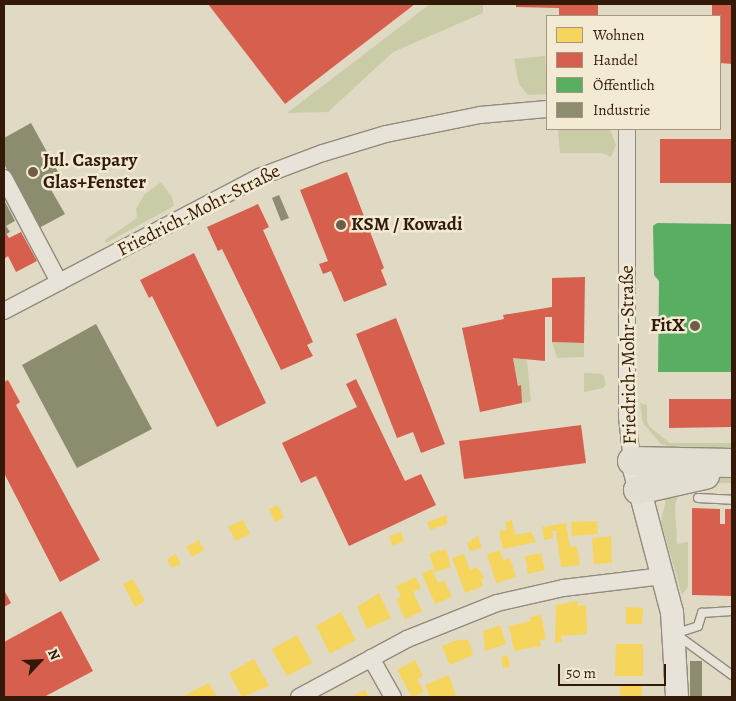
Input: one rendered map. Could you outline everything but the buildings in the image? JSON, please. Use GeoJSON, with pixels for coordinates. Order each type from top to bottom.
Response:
{"type":"FeatureCollection","features":[{"type":"Feature","properties":{"kind":"highway"},"geometry":{"type":"LineString","coordinates":[[632,461],[732,463]]}},
{"type":"Feature","properties":{"kind":"highway"},"geometry":{"type":"LineString","coordinates":[[638,490],[695,475],[732,474]]}},
{"type":"Feature","properties":{"kind":"street","name":"Friedrich-Mohr-Straße"},"geometry":{"type":"LineString","coordinates":[[4,311],[258,177],[323,153],[386,134],[480,115],[546,109]]}},
{"type":"Feature","properties":{"kind":"street","name":"Friedrich-Mohr-Straße"},"geometry":{"type":"LineString","coordinates":[[627,130],[627,417],[632,461],[638,490],[663,576],[675,633],[677,697]]}},
{"type":"Feature","properties":{"kind":"street"},"geometry":{"type":"LineString","coordinates":[[4,178],[59,282]]}},
{"type":"Feature","properties":{"kind":"street"},"geometry":{"type":"LineString","coordinates":[[298,697],[415,636],[497,603],[563,588],[663,576]]}},
{"type":"Feature","properties":{"kind":"street"},"geometry":{"type":"LineString","coordinates":[[371,658],[392,697]]}},
{"type":"Feature","properties":{"kind":"lane"},"geometry":{"type":"LineString","coordinates":[[698,498],[732,500]]}},
{"type":"Feature","properties":{"kind":"lane"},"geometry":{"type":"LineString","coordinates":[[675,633],[698,626],[702,613],[732,611]]}},
{"type":"Feature","properties":{"kind":"lane"},"geometry":{"type":"LineString","coordinates":[[675,633],[732,675]]}},
{"type":"Feature","properties":{"kind":"green space"},"geometry":{"type":"Polygon","coordinates":[[[430,4],[483,4],[483,13],[393,52],[328,112],[287,113],[430,4]]]}},
{"type":"Feature","properties":{"kind":"green space"},"geometry":{"type":"Polygon","coordinates":[[[545,56],[546,94],[528,95],[519,84],[514,59],[545,56]]]}},
{"type":"Feature","properties":{"kind":"green space"},"geometry":{"type":"Polygon","coordinates":[[[558,130],[610,130],[616,145],[611,157],[602,153],[560,153],[558,130]]]}},
{"type":"Feature","properties":{"kind":"green space"},"geometry":{"type":"Polygon","coordinates":[[[161,182],[172,197],[174,206],[106,243],[105,240],[137,218],[136,209],[144,195],[161,182]]]}},
{"type":"Feature","properties":{"kind":"green space"},"geometry":{"type":"Polygon","coordinates":[[[552,342],[584,343],[584,357],[557,358],[552,342]]]}},
{"type":"Feature","properties":{"kind":"green space"},"geometry":{"type":"Polygon","coordinates":[[[522,357],[527,361],[531,402],[522,403],[513,358],[522,357]]]}},
{"type":"Feature","properties":{"kind":"green space"},"geometry":{"type":"Polygon","coordinates":[[[584,373],[603,374],[606,384],[603,388],[584,392],[584,373]]]}},
{"type":"Feature","properties":{"kind":"green space"},"geometry":{"type":"Polygon","coordinates":[[[640,403],[647,405],[647,422],[651,428],[670,443],[732,443],[732,452],[676,448],[661,444],[643,423],[640,403]]]}},
{"type":"Feature","properties":{"kind":"green space"},"geometry":{"type":"Polygon","coordinates":[[[732,477],[732,483],[694,483],[678,495],[675,506],[677,544],[688,542],[688,587],[682,595],[661,522],[667,494],[696,478],[732,477]]]}},
{"type":"Feature","properties":{"kind":"place","name":"Jul. Caspary Glas+Fenster"},"geometry":{"type":"Point","coordinates":[33,172]}},
{"type":"Feature","properties":{"kind":"place","name":"KSM / Kowadi"},"geometry":{"type":"Point","coordinates":[341,225]}},
{"type":"Feature","properties":{"kind":"place","name":"FitX"},"geometry":{"type":"Point","coordinates":[695,326]}}]}
